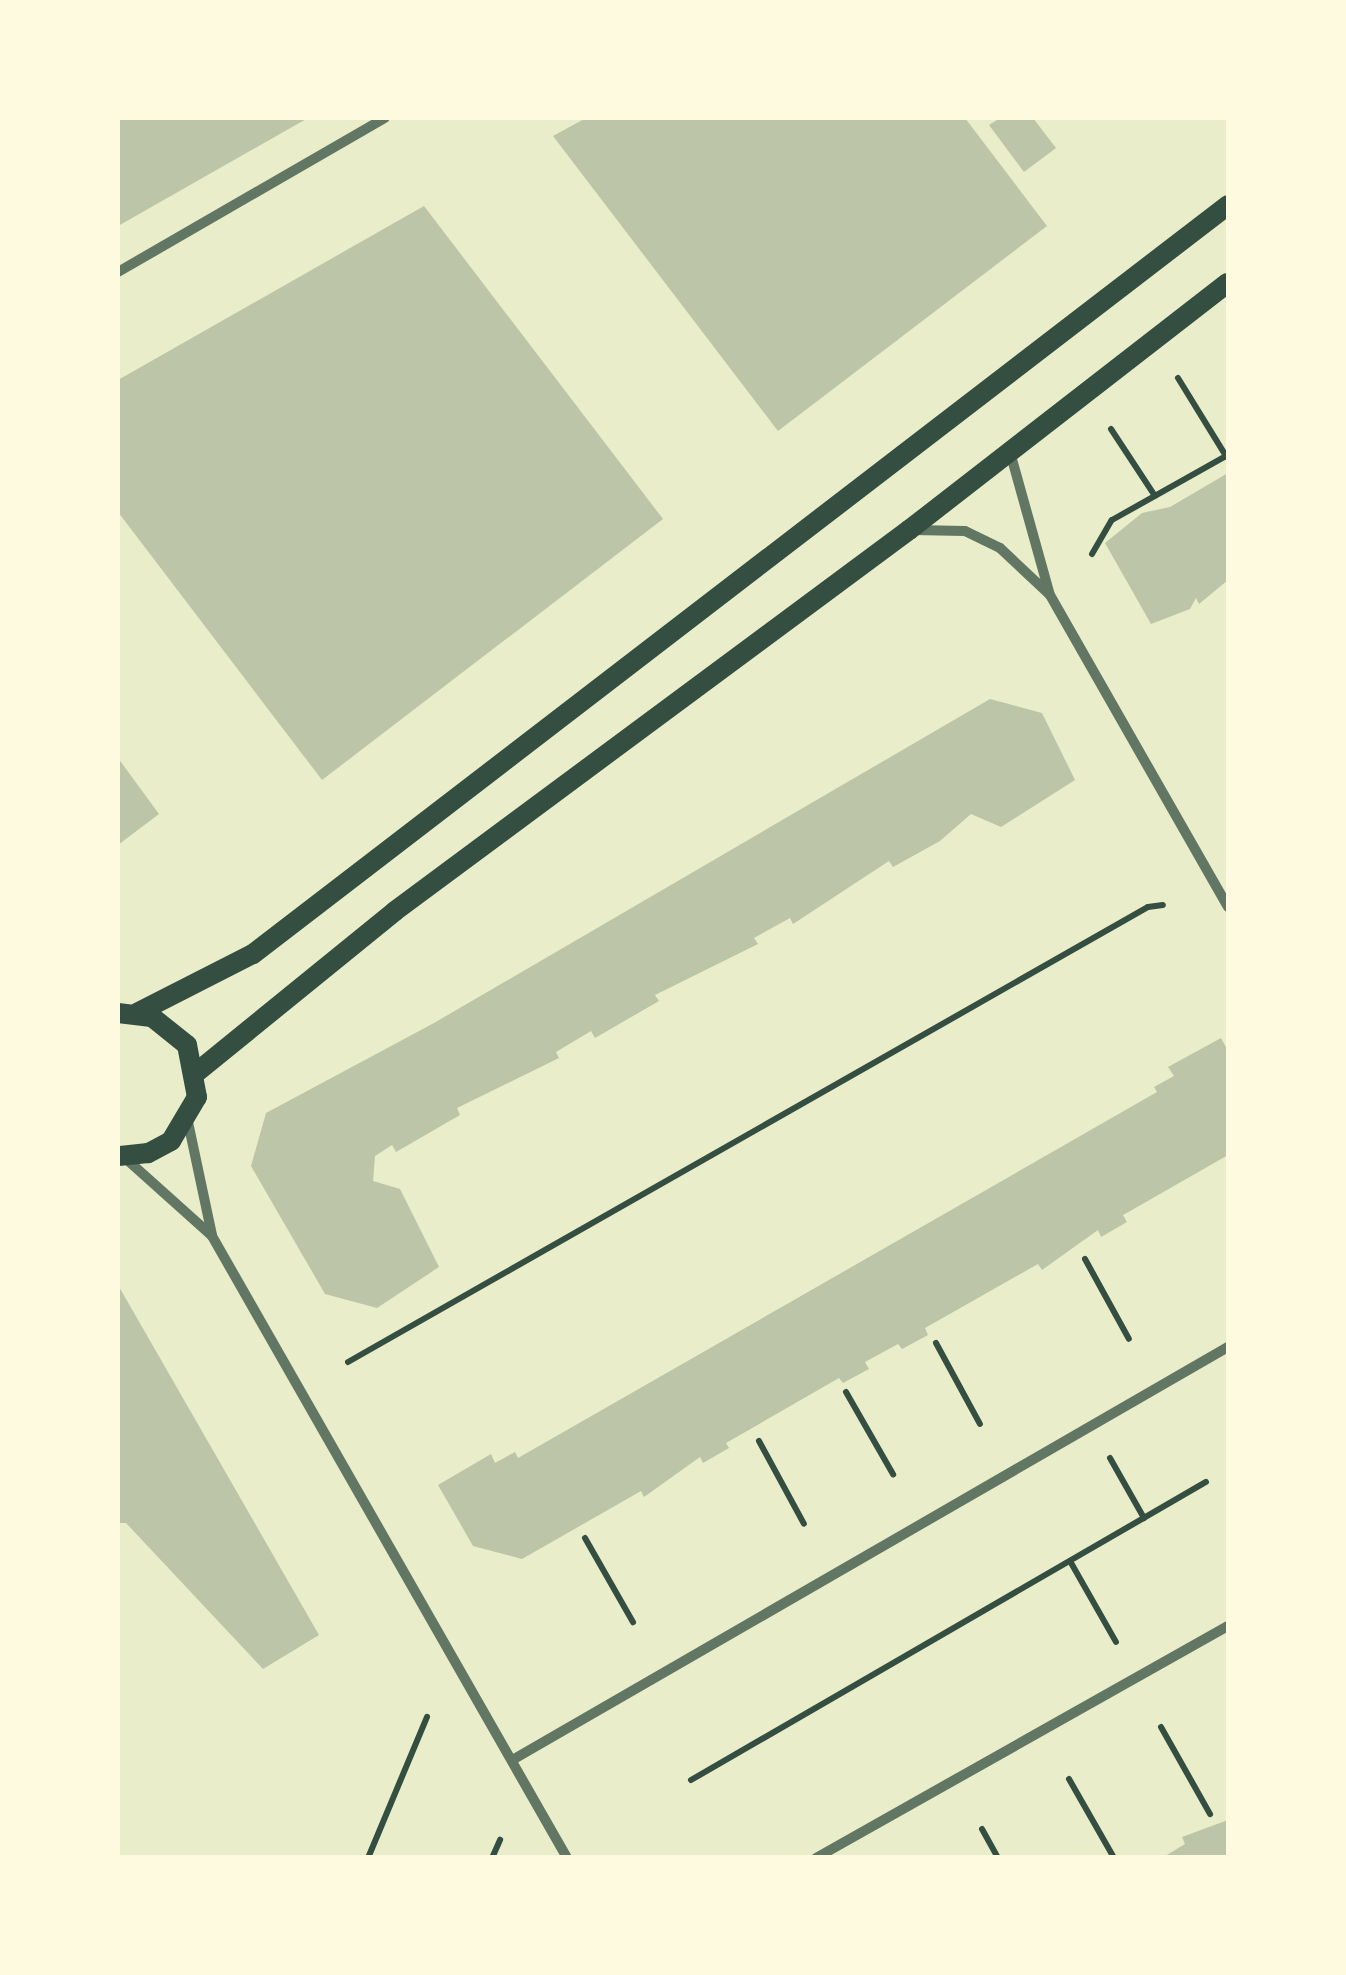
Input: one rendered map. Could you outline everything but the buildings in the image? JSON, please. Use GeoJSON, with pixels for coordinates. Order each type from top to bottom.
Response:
{"type":"FeatureCollection","features":[{"type":"Feature","properties":{"kind":"main road"},"geometry":{"type":"LineString","coordinates":[[127,1013],[253,954],[1228,205]]}},
{"type":"Feature","properties":{"kind":"main road"},"geometry":{"type":"LineString","coordinates":[[197,1072],[395,911],[909,530],[1228,282]]}},
{"type":"Feature","properties":{"kind":"main road"},"geometry":{"type":"LineString","coordinates":[[120,1156],[171,1141],[188,1122],[197,1072],[186,1045],[165,1024],[127,1013]]}},
{"type":"Feature","properties":{"kind":"street"},"geometry":{"type":"LineString","coordinates":[[118,272],[385,118]]}},
{"type":"Feature","properties":{"kind":"street"},"geometry":{"type":"LineString","coordinates":[[1010,451],[1050,594],[1228,907]]}},
{"type":"Feature","properties":{"kind":"street"},"geometry":{"type":"LineString","coordinates":[[909,530],[965,531],[1000,548],[1050,594]]}},
{"type":"Feature","properties":{"kind":"street"},"geometry":{"type":"LineString","coordinates":[[188,1122],[212,1236],[514,1758],[567,1858]]}},
{"type":"Feature","properties":{"kind":"street"},"geometry":{"type":"LineString","coordinates":[[120,1156],[212,1236]]}},
{"type":"Feature","properties":{"kind":"street"},"geometry":{"type":"LineString","coordinates":[[514,1758],[1228,1347]]}},
{"type":"Feature","properties":{"kind":"street"},"geometry":{"type":"LineString","coordinates":[[816,1858],[1228,1626]]}},
{"type":"Feature","properties":{"kind":"path"},"geometry":{"type":"LineString","coordinates":[[1092,554],[1112,520],[1227,456],[1178,378]]}},
{"type":"Feature","properties":{"kind":"path"},"geometry":{"type":"LineString","coordinates":[[1112,429],[1155,496]]}},
{"type":"Feature","properties":{"kind":"path"},"geometry":{"type":"LineString","coordinates":[[348,1362],[1148,906],[1163,905]]}},
{"type":"Feature","properties":{"kind":"path"},"geometry":{"type":"LineString","coordinates":[[1085,1259],[1129,1339]]}},
{"type":"Feature","properties":{"kind":"path"},"geometry":{"type":"LineString","coordinates":[[936,1343],[980,1424]]}},
{"type":"Feature","properties":{"kind":"path"},"geometry":{"type":"LineString","coordinates":[[846,1392],[892,1474]]}},
{"type":"Feature","properties":{"kind":"path"},"geometry":{"type":"LineString","coordinates":[[759,1441],[804,1524]]}},
{"type":"Feature","properties":{"kind":"path"},"geometry":{"type":"LineString","coordinates":[[1110,1458],[1144,1518]]}},
{"type":"Feature","properties":{"kind":"path"},"geometry":{"type":"LineString","coordinates":[[691,1780],[1206,1482]]}},
{"type":"Feature","properties":{"kind":"path"},"geometry":{"type":"LineString","coordinates":[[586,1538],[633,1622]]}},
{"type":"Feature","properties":{"kind":"path"},"geometry":{"type":"LineString","coordinates":[[1070,1561],[1116,1642]]}},
{"type":"Feature","properties":{"kind":"path"},"geometry":{"type":"LineString","coordinates":[[368,1858],[427,1717]]}},
{"type":"Feature","properties":{"kind":"path"},"geometry":{"type":"LineString","coordinates":[[1161,1727],[1210,1814]]}},
{"type":"Feature","properties":{"kind":"path"},"geometry":{"type":"LineString","coordinates":[[1069,1779],[1114,1858]]}},
{"type":"Feature","properties":{"kind":"path"},"geometry":{"type":"LineString","coordinates":[[982,1829],[998,1858]]}},
{"type":"Feature","properties":{"kind":"path"},"geometry":{"type":"LineString","coordinates":[[492,1858],[500,1840]]}}]}
